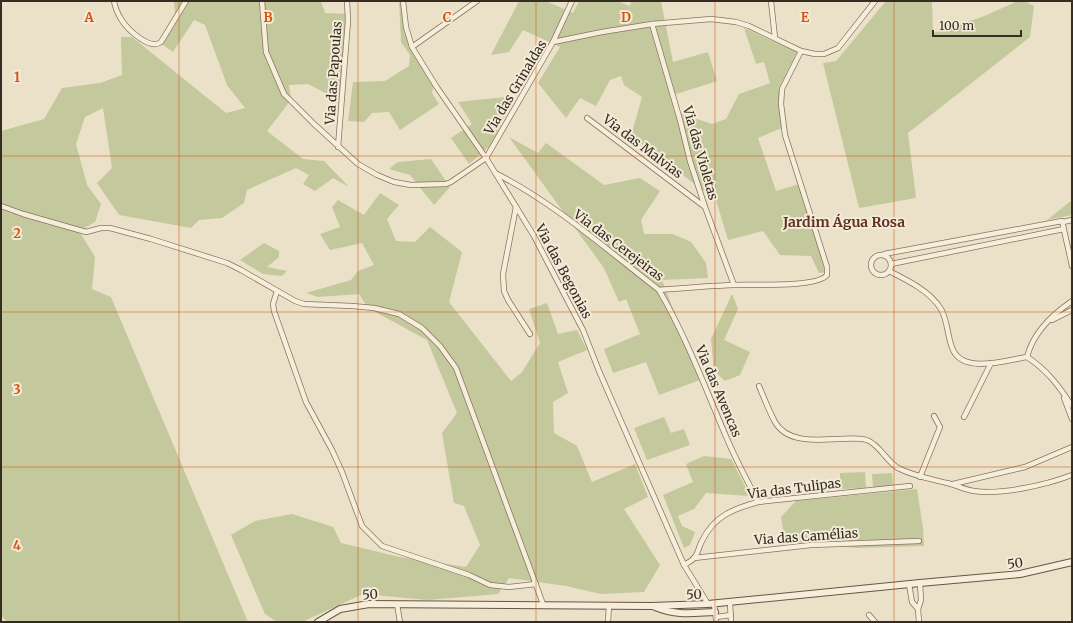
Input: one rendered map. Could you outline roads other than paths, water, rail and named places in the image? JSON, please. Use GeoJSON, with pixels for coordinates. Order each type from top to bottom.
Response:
{"type":"FeatureCollection","features":[{"type":"Feature","properties":{"kind":"main road","name":"50"},"geometry":{"type":"LineString","coordinates":[[318,622],[340,609],[369,604],[543,604],[651,606],[730,603],[1020,574],[1072,562]]}},
{"type":"Feature","properties":{"kind":"main road"},"geometry":{"type":"LineString","coordinates":[[651,606],[668,612],[716,616]]}},
{"type":"Feature","properties":{"kind":"street"},"geometry":{"type":"LineString","coordinates":[[114,1],[121,19],[137,36],[156,45],[161,42],[186,1]]}},
{"type":"Feature","properties":{"kind":"street"},"geometry":{"type":"LineString","coordinates":[[262,1],[266,52],[284,94],[338,147],[358,164],[377,175],[394,182],[411,185],[446,184],[486,158]]}},
{"type":"Feature","properties":{"kind":"street","name":"Via das Papoulas"},"geometry":{"type":"LineString","coordinates":[[338,147],[348,22],[347,1]]}},
{"type":"Feature","properties":{"kind":"street","name":"Via das Begonias"},"geometry":{"type":"LineString","coordinates":[[403,1],[406,27],[412,47],[436,86],[486,158],[534,236],[583,330],[599,371],[684,564]]}},
{"type":"Feature","properties":{"kind":"street"},"geometry":{"type":"LineString","coordinates":[[412,47],[477,1]]}},
{"type":"Feature","properties":{"kind":"street"},"geometry":{"type":"LineString","coordinates":[[553,42],[572,1]]}},
{"type":"Feature","properties":{"kind":"street"},"geometry":{"type":"LineString","coordinates":[[771,1],[775,38]]}},
{"type":"Feature","properties":{"kind":"street","name":"Via das Grinaldas"},"geometry":{"type":"LineString","coordinates":[[486,158],[553,42],[652,24],[699,19],[723,20],[749,26],[801,51],[824,54],[838,48],[875,1]]}},
{"type":"Feature","properties":{"kind":"street","name":"Via das Violetas"},"geometry":{"type":"LineString","coordinates":[[652,24],[680,120],[690,162],[734,285]]}},
{"type":"Feature","properties":{"kind":"street","name":"Via das Cerejeiras"},"geometry":{"type":"LineString","coordinates":[[495,174],[513,183],[572,223],[659,290],[734,285],[799,284],[813,282],[826,277],[828,272],[827,267],[785,135],[781,104],[782,89],[801,51]]}},
{"type":"Feature","properties":{"kind":"street","name":"Via das Malvias"},"geometry":{"type":"LineString","coordinates":[[587,118],[705,207]]}},
{"type":"Feature","properties":{"kind":"street"},"geometry":{"type":"LineString","coordinates":[[1,206],[23,214],[86,232],[101,228],[121,230],[226,263],[295,301],[304,304],[374,308],[399,314],[422,328],[440,346],[456,368],[543,604]]}},
{"type":"Feature","properties":{"kind":"street"},"geometry":{"type":"LineString","coordinates":[[516,207],[503,274],[503,285],[508,300],[530,334]]}},
{"type":"Feature","properties":{"kind":"street"},"geometry":{"type":"LineString","coordinates":[[892,264],[889,271],[884,275],[878,275],[872,270],[871,267],[872,260],[877,255],[1072,220]]}},
{"type":"Feature","properties":{"kind":"street"},"geometry":{"type":"LineString","coordinates":[[1063,222],[1072,266]]}},
{"type":"Feature","properties":{"kind":"street"},"geometry":{"type":"LineString","coordinates":[[892,264],[1064,229]]}},
{"type":"Feature","properties":{"kind":"street"},"geometry":{"type":"LineString","coordinates":[[884,254],[888,257],[892,264]]}},
{"type":"Feature","properties":{"kind":"street"},"geometry":{"type":"LineString","coordinates":[[889,271],[908,281],[937,304],[945,317],[953,350],[958,357],[965,362],[975,364],[1027,357],[1039,365],[1062,390],[1072,406]]}},
{"type":"Feature","properties":{"kind":"street","name":"Via das Avencas"},"geometry":{"type":"LineString","coordinates":[[659,290],[684,339],[728,442],[758,502]]}},
{"type":"Feature","properties":{"kind":"street"},"geometry":{"type":"LineString","coordinates":[[277,291],[274,304],[275,316],[306,402],[332,450],[362,526],[382,546],[469,575],[490,585],[509,587],[536,584]]}},
{"type":"Feature","properties":{"kind":"street"},"geometry":{"type":"LineString","coordinates":[[1027,357],[1029,347],[1033,339],[1048,321],[1072,301]]}},
{"type":"Feature","properties":{"kind":"street"},"geometry":{"type":"LineString","coordinates":[[1048,321],[1072,310]]}},
{"type":"Feature","properties":{"kind":"street"},"geometry":{"type":"LineString","coordinates":[[964,417],[991,363]]}},
{"type":"Feature","properties":{"kind":"street"},"geometry":{"type":"LineString","coordinates":[[759,386],[776,424],[783,431],[804,440],[864,439],[874,444],[888,461],[896,467],[920,477],[953,484],[974,491],[1004,490],[1042,485],[1072,475]]}},
{"type":"Feature","properties":{"kind":"street"},"geometry":{"type":"LineString","coordinates":[[1062,390],[1072,419]]}},
{"type":"Feature","properties":{"kind":"street"},"geometry":{"type":"LineString","coordinates":[[920,477],[940,427],[934,416]]}},
{"type":"Feature","properties":{"kind":"street"},"geometry":{"type":"LineString","coordinates":[[953,484],[1025,467],[1072,447]]}},
{"type":"Feature","properties":{"kind":"street","name":"Via das Tulipas"},"geometry":{"type":"LineString","coordinates":[[694,558],[709,528],[718,519],[728,512],[758,502],[910,486]]}},
{"type":"Feature","properties":{"kind":"street","name":"Via das Camélias"},"geometry":{"type":"LineString","coordinates":[[694,558],[811,545],[919,541]]}},
{"type":"Feature","properties":{"kind":"street"},"geometry":{"type":"LineString","coordinates":[[694,558],[684,564],[712,604],[716,616],[731,615]]}},
{"type":"Feature","properties":{"kind":"street"},"geometry":{"type":"LineString","coordinates":[[919,622],[918,609],[921,600],[920,583]]}},
{"type":"Feature","properties":{"kind":"street"},"geometry":{"type":"LineString","coordinates":[[908,584],[912,602],[918,609]]}},
{"type":"Feature","properties":{"kind":"street"},"geometry":{"type":"LineString","coordinates":[[730,603],[731,622]]}},
{"type":"Feature","properties":{"kind":"street"},"geometry":{"type":"LineString","coordinates":[[397,604],[400,622]]}},
{"type":"Feature","properties":{"kind":"street"},"geometry":{"type":"LineString","coordinates":[[608,622],[609,605]]}},
{"type":"Feature","properties":{"kind":"street"},"geometry":{"type":"LineString","coordinates":[[869,614],[875,622]]}},
{"type":"Feature","properties":{"kind":"district","name":"Jardim Água Rosa"},"geometry":{"type":"Point","coordinates":[844,222]}}]}
